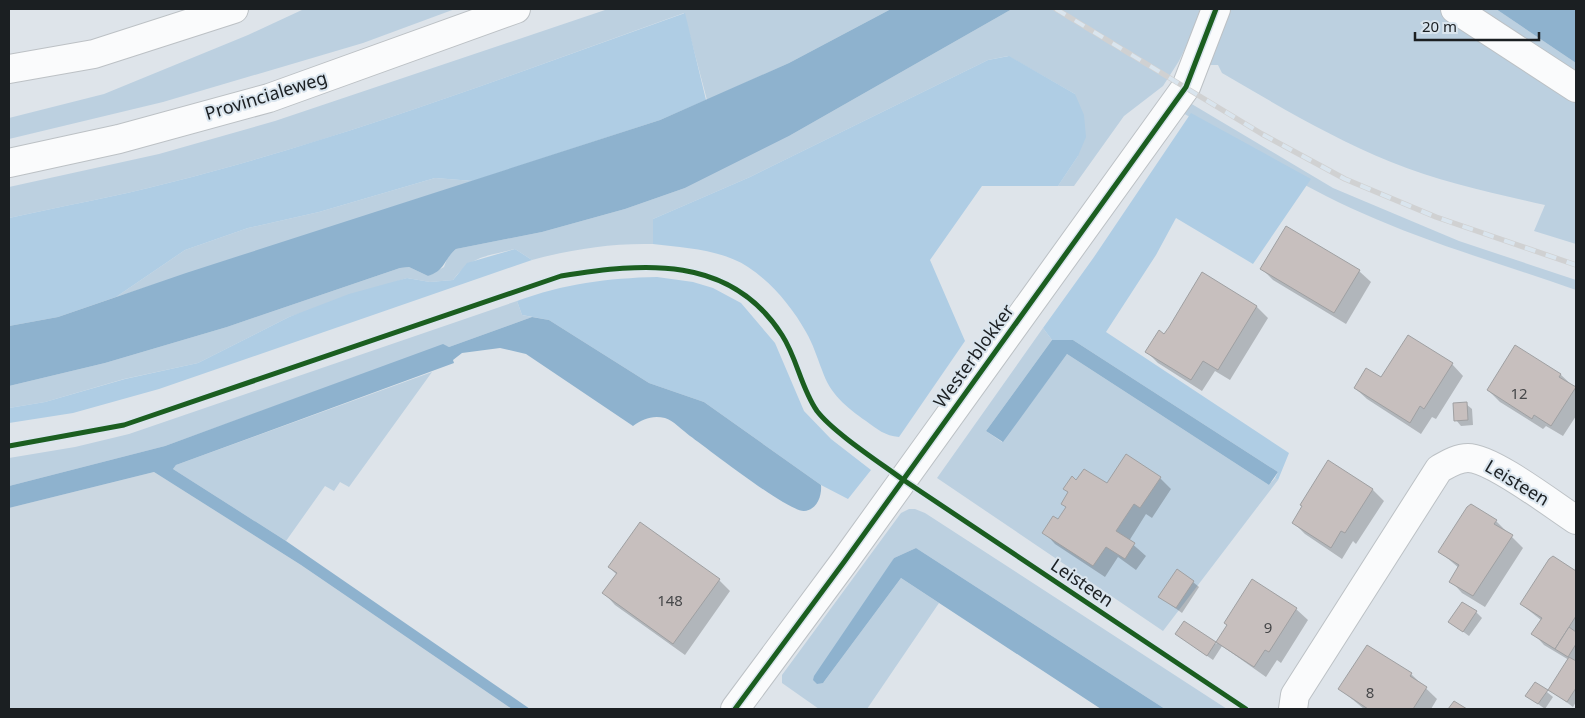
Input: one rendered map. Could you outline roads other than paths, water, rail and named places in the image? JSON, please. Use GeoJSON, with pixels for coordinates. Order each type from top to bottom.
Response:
{"type":"FeatureCollection","features":[{"type":"Feature","properties":{"kind":"street"},"geometry":{"type":"LineString","coordinates":[[9,69],[94,54],[234,9]]}},
{"type":"Feature","properties":{"kind":"street","name":"Provincialeweg"},"geometry":{"type":"LineString","coordinates":[[9,163],[119,139],[269,98],[516,9]]}},
{"type":"Feature","properties":{"kind":"street","name":"Westerblokker"},"geometry":{"type":"LineString","coordinates":[[735,709],[844,562],[1186,87],[1216,9]]}},
{"type":"Feature","properties":{"kind":"street"},"geometry":{"type":"LineString","coordinates":[[1455,9],[1576,88]]}},
{"type":"Feature","properties":{"kind":"street","name":"Leisteen"},"geometry":{"type":"LineString","coordinates":[[1293,709],[1295,695],[1439,469],[1453,461],[1469,458],[1488,463],[1576,520]]}},
{"type":"Feature","properties":{"kind":"railway"},"geometry":{"type":"LineString","coordinates":[[1056,9],[1262,134],[1345,179],[1436,217],[1576,265]]}}]}
